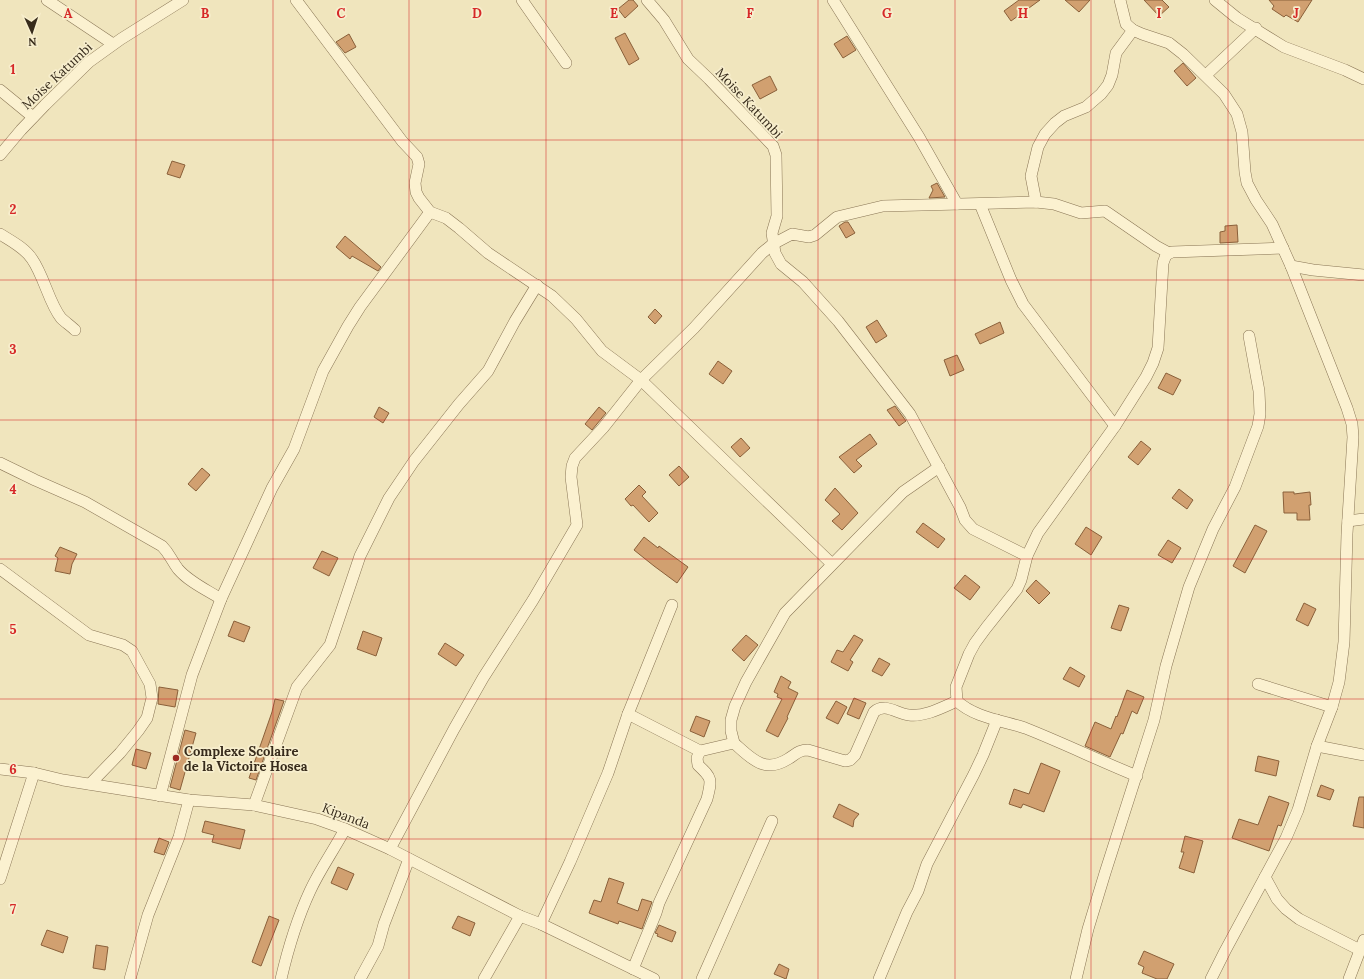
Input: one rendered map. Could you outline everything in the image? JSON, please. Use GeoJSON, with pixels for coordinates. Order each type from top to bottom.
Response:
{"type":"FeatureCollection","features":[{"type":"Feature","properties":{"kind":"street"},"geometry":{"type":"LineString","coordinates":[[47,0],[114,44]]}},
{"type":"Feature","properties":{"kind":"street","name":"Moise Katumbi"},"geometry":{"type":"LineString","coordinates":[[0,155],[33,117],[89,62],[114,44],[183,0]]}},
{"type":"Feature","properties":{"kind":"street"},"geometry":{"type":"LineString","coordinates":[[296,0],[402,142],[417,157],[419,164],[415,183],[416,192],[430,212],[446,218],[488,252],[552,296],[576,319],[602,351],[641,380],[832,564]]}},
{"type":"Feature","properties":{"kind":"street"},"geometry":{"type":"LineString","coordinates":[[522,0],[566,63]]}},
{"type":"Feature","properties":{"kind":"street","name":"Moise Katumbi"},"geometry":{"type":"LineString","coordinates":[[647,0],[664,20],[688,60],[773,146],[776,155],[777,216],[772,233],[773,244]]}},
{"type":"Feature","properties":{"kind":"street"},"geometry":{"type":"LineString","coordinates":[[833,0],[920,137],[957,204]]}},
{"type":"Feature","properties":{"kind":"street"},"geometry":{"type":"LineString","coordinates":[[1120,0],[1126,24],[1133,30],[1170,43],[1206,75],[1224,94],[1237,114],[1242,132],[1247,183],[1272,224],[1291,266],[1352,424],[1353,449],[1348,521],[1344,642],[1339,682],[1332,707],[1317,746],[1298,810],[1286,838],[1211,979]]}},
{"type":"Feature","properties":{"kind":"street"},"geometry":{"type":"LineString","coordinates":[[1215,0],[1237,18],[1256,28],[1284,47],[1345,70],[1364,79]]}},
{"type":"Feature","properties":{"kind":"street"},"geometry":{"type":"LineString","coordinates":[[1206,75],[1256,28]]}},
{"type":"Feature","properties":{"kind":"street"},"geometry":{"type":"LineString","coordinates":[[1036,202],[1031,176],[1038,147],[1055,123],[1064,116],[1086,107],[1101,94],[1108,85],[1112,75],[1116,53],[1133,30]]}},
{"type":"Feature","properties":{"kind":"street"},"geometry":{"type":"LineString","coordinates":[[0,90],[33,117]]}},
{"type":"Feature","properties":{"kind":"street"},"geometry":{"type":"LineString","coordinates":[[390,849],[468,704],[533,600],[577,524],[571,477],[572,466],[575,458],[603,428],[641,380],[694,328],[762,253],[773,244],[792,234],[809,237],[815,235],[837,217],[883,206],[1036,202],[1054,204],[1080,213],[1105,211],[1156,246],[1169,253]]}},
{"type":"Feature","properties":{"kind":"street"},"geometry":{"type":"LineString","coordinates":[[980,204],[1011,280],[1023,304],[1115,426]]}},
{"type":"Feature","properties":{"kind":"street"},"geometry":{"type":"LineString","coordinates":[[160,796],[192,675],[221,599],[272,488],[294,449],[323,371],[360,307],[430,212]]}},
{"type":"Feature","properties":{"kind":"street"},"geometry":{"type":"LineString","coordinates":[[0,234],[27,252],[33,259],[60,317],[75,330]]}},
{"type":"Feature","properties":{"kind":"street"},"geometry":{"type":"LineString","coordinates":[[773,244],[775,253],[781,264],[803,282],[838,321],[910,414],[960,507],[965,520],[973,529],[1027,556]]}},
{"type":"Feature","properties":{"kind":"street"},"geometry":{"type":"LineString","coordinates":[[1137,776],[1026,729],[974,711],[958,701],[956,688],[969,654],[986,628],[1017,588],[1021,580],[1027,556],[1038,533],[1115,426],[1146,377],[1153,363],[1158,348],[1164,258],[1172,252],[1283,248]]}},
{"type":"Feature","properties":{"kind":"street"},"geometry":{"type":"LineString","coordinates":[[1291,266],[1313,270],[1364,275]]}},
{"type":"Feature","properties":{"kind":"street"},"geometry":{"type":"LineString","coordinates":[[254,805],[298,687],[330,645],[360,556],[389,498],[419,454],[459,404],[488,371],[515,321],[537,285]]}},
{"type":"Feature","properties":{"kind":"street"},"geometry":{"type":"LineString","coordinates":[[1076,979],[1088,929],[1154,720],[1166,666],[1189,587],[1212,529],[1235,486],[1258,426],[1260,414],[1259,391],[1248,336]]}},
{"type":"Feature","properties":{"kind":"street"},"geometry":{"type":"LineString","coordinates":[[0,463],[85,502],[162,546],[169,553],[174,563],[186,576],[221,599]]}},
{"type":"Feature","properties":{"kind":"street"},"geometry":{"type":"LineString","coordinates":[[939,467],[903,492],[785,613],[746,682],[735,706],[731,720],[731,731],[734,743],[759,764],[773,765],[780,763],[802,750],[808,750],[845,761],[850,760],[856,755],[874,712],[878,708],[883,707],[910,715],[928,712],[958,701]]}},
{"type":"Feature","properties":{"kind":"street"},"geometry":{"type":"LineString","coordinates":[[1348,521],[1364,519]]}},
{"type":"Feature","properties":{"kind":"street"},"geometry":{"type":"LineString","coordinates":[[0,569],[89,635],[123,645],[132,651],[150,684],[152,698],[147,718],[120,753],[90,784]]}},
{"type":"Feature","properties":{"kind":"street"},"geometry":{"type":"LineString","coordinates":[[541,924],[570,862],[608,773],[628,714],[672,605]]}},
{"type":"Feature","properties":{"kind":"street"},"geometry":{"type":"LineString","coordinates":[[1258,684],[1332,707]]}},
{"type":"Feature","properties":{"kind":"street"},"geometry":{"type":"LineString","coordinates":[[628,714],[700,751],[734,743]]}},
{"type":"Feature","properties":{"kind":"street"},"geometry":{"type":"LineString","coordinates":[[880,979],[907,912],[918,890],[927,864],[977,768],[997,720]]}},
{"type":"Feature","properties":{"kind":"street"},"geometry":{"type":"LineString","coordinates":[[1317,746],[1364,755]]}},
{"type":"Feature","properties":{"kind":"street"},"geometry":{"type":"LineString","coordinates":[[633,969],[659,903],[707,798],[711,781],[709,775],[698,764],[697,758],[700,751]]}},
{"type":"Feature","properties":{"kind":"street","name":"Kipanda"},"geometry":{"type":"LineString","coordinates":[[0,769],[34,773],[160,796],[189,800],[254,805],[317,819],[345,829],[390,849],[520,916],[541,924],[654,979]]}},
{"type":"Feature","properties":{"kind":"street"},"geometry":{"type":"LineString","coordinates":[[0,880],[34,773]]}},
{"type":"Feature","properties":{"kind":"street"},"geometry":{"type":"LineString","coordinates":[[130,979],[148,915],[179,837],[189,800]]}},
{"type":"Feature","properties":{"kind":"street"},"geometry":{"type":"LineString","coordinates":[[702,979],[772,821]]}},
{"type":"Feature","properties":{"kind":"street"},"geometry":{"type":"LineString","coordinates":[[281,979],[291,939],[310,892],[325,861],[345,829]]}},
{"type":"Feature","properties":{"kind":"street"},"geometry":{"type":"LineString","coordinates":[[360,979],[378,946],[384,924],[408,859]]}},
{"type":"Feature","properties":{"kind":"street"},"geometry":{"type":"LineString","coordinates":[[1265,876],[1277,898],[1286,909],[1299,919],[1362,945],[1349,979]]}},
{"type":"Feature","properties":{"kind":"street"},"geometry":{"type":"LineString","coordinates":[[484,979],[520,916]]}},
{"type":"Feature","properties":{"kind":"building"},"geometry":{"type":"Polygon","coordinates":[[[629,0],[633,0],[638,6],[625,18],[618,9],[629,0]]]}},
{"type":"Feature","properties":{"kind":"building"},"geometry":{"type":"Polygon","coordinates":[[[1019,0],[1040,0],[1011,21],[1004,11],[1019,0]]]}},
{"type":"Feature","properties":{"kind":"building"},"geometry":{"type":"Polygon","coordinates":[[[1065,0],[1090,0],[1079,12],[1065,0]]]}},
{"type":"Feature","properties":{"kind":"building"},"geometry":{"type":"Polygon","coordinates":[[[1144,0],[1162,0],[1169,7],[1159,16],[1144,0]]]}},
{"type":"Feature","properties":{"kind":"building"},"geometry":{"type":"Polygon","coordinates":[[[1269,0],[1312,0],[1298,22],[1286,15],[1284,17],[1272,9],[1274,6],[1269,0]]]}},
{"type":"Feature","properties":{"kind":"building"},"geometry":{"type":"Polygon","coordinates":[[[625,33],[639,59],[629,65],[615,38],[625,33]]]}},
{"type":"Feature","properties":{"kind":"building"},"geometry":{"type":"Polygon","coordinates":[[[349,34],[356,47],[345,53],[336,42],[349,34]]]}},
{"type":"Feature","properties":{"kind":"building"},"geometry":{"type":"Polygon","coordinates":[[[847,36],[856,50],[843,58],[834,44],[847,36]]]}},
{"type":"Feature","properties":{"kind":"building"},"geometry":{"type":"Polygon","coordinates":[[[1183,63],[1196,78],[1187,86],[1174,71],[1183,63]]]}},
{"type":"Feature","properties":{"kind":"building"},"geometry":{"type":"Polygon","coordinates":[[[770,76],[777,90],[760,99],[752,85],[770,76]]]}},
{"type":"Feature","properties":{"kind":"building"},"geometry":{"type":"Polygon","coordinates":[[[172,161],[185,165],[180,178],[167,174],[172,161]]]}},
{"type":"Feature","properties":{"kind":"building"},"geometry":{"type":"Polygon","coordinates":[[[937,183],[945,197],[929,198],[933,190],[931,186],[937,183]]]}},
{"type":"Feature","properties":{"kind":"building"},"geometry":{"type":"Polygon","coordinates":[[[845,222],[848,222],[855,233],[846,238],[839,226],[845,222]]]}},
{"type":"Feature","properties":{"kind":"building"},"geometry":{"type":"Polygon","coordinates":[[[1237,225],[1238,242],[1220,243],[1220,232],[1225,231],[1225,226],[1237,225]]]}},
{"type":"Feature","properties":{"kind":"building"},"geometry":{"type":"Polygon","coordinates":[[[345,236],[381,267],[378,271],[352,256],[350,259],[336,247],[345,236]]]}},
{"type":"Feature","properties":{"kind":"building"},"geometry":{"type":"Polygon","coordinates":[[[655,309],[662,316],[655,324],[648,317],[655,309]]]}},
{"type":"Feature","properties":{"kind":"building"},"geometry":{"type":"Polygon","coordinates":[[[877,320],[887,336],[876,343],[866,327],[877,320]]]}},
{"type":"Feature","properties":{"kind":"building"},"geometry":{"type":"Polygon","coordinates":[[[1000,322],[1004,333],[980,344],[975,334],[1000,322]]]}},
{"type":"Feature","properties":{"kind":"building"},"geometry":{"type":"Polygon","coordinates":[[[957,355],[964,370],[950,376],[944,360],[957,355]]]}},
{"type":"Feature","properties":{"kind":"building"},"geometry":{"type":"Polygon","coordinates":[[[718,361],[732,371],[723,384],[709,374],[718,361]]]}},
{"type":"Feature","properties":{"kind":"building"},"geometry":{"type":"Polygon","coordinates":[[[1166,373],[1181,380],[1173,395],[1158,388],[1166,373]]]}},
{"type":"Feature","properties":{"kind":"building"},"geometry":{"type":"Polygon","coordinates":[[[895,406],[906,421],[899,426],[887,410],[895,406]]]}},
{"type":"Feature","properties":{"kind":"building"},"geometry":{"type":"Polygon","coordinates":[[[379,407],[389,413],[383,423],[374,417],[379,407]]]}},
{"type":"Feature","properties":{"kind":"building"},"geometry":{"type":"Polygon","coordinates":[[[599,407],[606,413],[592,430],[585,424],[599,407]]]}},
{"type":"Feature","properties":{"kind":"building"},"geometry":{"type":"Polygon","coordinates":[[[870,434],[877,444],[856,460],[862,466],[854,473],[839,457],[870,434]]]}},
{"type":"Feature","properties":{"kind":"building"},"geometry":{"type":"Polygon","coordinates":[[[741,438],[750,448],[740,457],[731,447],[741,438]]]}},
{"type":"Feature","properties":{"kind":"building"},"geometry":{"type":"Polygon","coordinates":[[[1141,441],[1151,449],[1138,465],[1128,457],[1141,441]]]}},
{"type":"Feature","properties":{"kind":"building"},"geometry":{"type":"Polygon","coordinates":[[[679,466],[689,477],[679,486],[669,475],[679,466]]]}},
{"type":"Feature","properties":{"kind":"building"},"geometry":{"type":"Polygon","coordinates":[[[202,468],[210,475],[196,491],[188,484],[202,468]]]}},
{"type":"Feature","properties":{"kind":"building"},"geometry":{"type":"Polygon","coordinates":[[[639,485],[646,492],[642,496],[658,513],[649,522],[633,505],[631,506],[625,499],[639,485]]]}},
{"type":"Feature","properties":{"kind":"building"},"geometry":{"type":"Polygon","coordinates":[[[835,488],[858,513],[842,530],[832,521],[840,514],[825,500],[835,488]]]}},
{"type":"Feature","properties":{"kind":"building"},"geometry":{"type":"Polygon","coordinates":[[[1179,489],[1193,500],[1187,509],[1172,498],[1179,489]]]}},
{"type":"Feature","properties":{"kind":"building"},"geometry":{"type":"Polygon","coordinates":[[[1283,492],[1294,492],[1294,494],[1310,492],[1310,520],[1297,520],[1297,513],[1284,513],[1283,492]]]}},
{"type":"Feature","properties":{"kind":"building"},"geometry":{"type":"Polygon","coordinates":[[[923,523],[945,539],[938,548],[916,532],[923,523]]]}},
{"type":"Feature","properties":{"kind":"building"},"geometry":{"type":"Polygon","coordinates":[[[1255,525],[1267,531],[1245,573],[1233,566],[1255,525]]]}},
{"type":"Feature","properties":{"kind":"building"},"geometry":{"type":"Polygon","coordinates":[[[1086,527],[1102,537],[1091,555],[1075,544],[1086,527]]]}},
{"type":"Feature","properties":{"kind":"building"},"geometry":{"type":"Polygon","coordinates":[[[644,537],[658,548],[659,546],[688,567],[677,583],[634,550],[644,537]]]}},
{"type":"Feature","properties":{"kind":"building"},"geometry":{"type":"Polygon","coordinates":[[[1168,540],[1181,548],[1172,563],[1158,555],[1168,540]]]}},
{"type":"Feature","properties":{"kind":"building"},"geometry":{"type":"Polygon","coordinates":[[[60,547],[77,554],[72,564],[70,574],[55,571],[58,558],[55,556],[60,547]]]}},
{"type":"Feature","properties":{"kind":"building"},"geometry":{"type":"Polygon","coordinates":[[[322,551],[338,558],[329,576],[313,568],[322,551]]]}},
{"type":"Feature","properties":{"kind":"building"},"geometry":{"type":"Polygon","coordinates":[[[965,575],[980,587],[970,600],[954,588],[965,575]]]}},
{"type":"Feature","properties":{"kind":"building"},"geometry":{"type":"Polygon","coordinates":[[[1036,580],[1050,593],[1039,604],[1026,591],[1036,580]]]}},
{"type":"Feature","properties":{"kind":"building"},"geometry":{"type":"Polygon","coordinates":[[[1304,603],[1316,609],[1308,626],[1296,620],[1304,603]]]}},
{"type":"Feature","properties":{"kind":"building"},"geometry":{"type":"Polygon","coordinates":[[[1119,605],[1129,608],[1121,631],[1111,628],[1119,605]]]}},
{"type":"Feature","properties":{"kind":"building"},"geometry":{"type":"Polygon","coordinates":[[[234,621],[250,627],[244,642],[228,636],[234,621]]]}},
{"type":"Feature","properties":{"kind":"building"},"geometry":{"type":"Polygon","coordinates":[[[363,631],[382,638],[376,656],[357,649],[363,631]]]}},
{"type":"Feature","properties":{"kind":"building"},"geometry":{"type":"Polygon","coordinates":[[[746,635],[758,645],[744,661],[732,650],[746,635]]]}},
{"type":"Feature","properties":{"kind":"building"},"geometry":{"type":"Polygon","coordinates":[[[854,635],[863,640],[850,660],[853,662],[848,671],[831,662],[837,650],[843,652],[854,635]]]}},
{"type":"Feature","properties":{"kind":"building"},"geometry":{"type":"Polygon","coordinates":[[[445,643],[464,655],[456,666],[438,654],[445,643]]]}},
{"type":"Feature","properties":{"kind":"building"},"geometry":{"type":"Polygon","coordinates":[[[879,658],[890,664],[882,676],[872,671],[879,658]]]}},
{"type":"Feature","properties":{"kind":"building"},"geometry":{"type":"Polygon","coordinates":[[[1070,667],[1085,676],[1079,687],[1063,679],[1070,667]]]}},
{"type":"Feature","properties":{"kind":"building"},"geometry":{"type":"Polygon","coordinates":[[[781,676],[791,682],[788,688],[798,693],[787,717],[788,718],[778,737],[766,731],[782,699],[777,697],[778,694],[774,692],[781,676]]]}},
{"type":"Feature","properties":{"kind":"building"},"geometry":{"type":"Polygon","coordinates":[[[159,687],[178,690],[175,707],[158,704],[159,687]]]}},
{"type":"Feature","properties":{"kind":"building"},"geometry":{"type":"Polygon","coordinates":[[[1127,690],[1144,697],[1137,714],[1132,711],[1123,734],[1121,733],[1110,757],[1085,746],[1095,722],[1111,729],[1127,690]]]}},
{"type":"Feature","properties":{"kind":"building"},"geometry":{"type":"Polygon","coordinates":[[[854,698],[866,703],[859,719],[847,714],[854,698]]]}},
{"type":"Feature","properties":{"kind":"building"},"geometry":{"type":"Polygon","coordinates":[[[275,699],[284,701],[256,780],[249,778],[272,712],[275,699]]]}},
{"type":"Feature","properties":{"kind":"building"},"geometry":{"type":"Polygon","coordinates":[[[836,701],[847,707],[838,724],[826,718],[836,701]]]}},
{"type":"Feature","properties":{"kind":"building"},"geometry":{"type":"Polygon","coordinates":[[[696,716],[710,721],[704,737],[690,731],[696,716]]]}},
{"type":"Feature","properties":{"kind":"building"},"geometry":{"type":"Polygon","coordinates":[[[185,730],[196,733],[180,790],[170,787],[185,730]]]}},
{"type":"Feature","properties":{"kind":"building"},"geometry":{"type":"Polygon","coordinates":[[[136,749],[151,753],[146,769],[132,765],[136,749]]]}},
{"type":"Feature","properties":{"kind":"building"},"geometry":{"type":"Polygon","coordinates":[[[1258,756],[1279,761],[1276,776],[1255,771],[1258,756]]]}},
{"type":"Feature","properties":{"kind":"building"},"geometry":{"type":"Polygon","coordinates":[[[1041,763],[1060,771],[1044,812],[1023,804],[1021,808],[1009,804],[1014,789],[1029,794],[1041,763]]]}},
{"type":"Feature","properties":{"kind":"building"},"geometry":{"type":"Polygon","coordinates":[[[1321,785],[1334,790],[1330,800],[1317,796],[1321,785]]]}},
{"type":"Feature","properties":{"kind":"building"},"geometry":{"type":"Polygon","coordinates":[[[1269,796],[1289,803],[1281,826],[1278,825],[1269,851],[1232,838],[1239,819],[1258,825],[1269,796]]]}},
{"type":"Feature","properties":{"kind":"building"},"geometry":{"type":"Polygon","coordinates":[[[1359,797],[1364,797],[1364,828],[1353,826],[1359,797]]]}},
{"type":"Feature","properties":{"kind":"building"},"geometry":{"type":"Polygon","coordinates":[[[839,804],[859,814],[854,820],[853,827],[833,817],[839,804]]]}},
{"type":"Feature","properties":{"kind":"building"},"geometry":{"type":"Polygon","coordinates":[[[205,821],[245,830],[240,849],[212,842],[214,835],[202,832],[205,821]]]}},
{"type":"Feature","properties":{"kind":"building"},"geometry":{"type":"Polygon","coordinates":[[[1185,836],[1203,841],[1194,873],[1179,868],[1184,852],[1181,852],[1185,836]]]}},
{"type":"Feature","properties":{"kind":"building"},"geometry":{"type":"Polygon","coordinates":[[[159,838],[169,842],[164,855],[154,852],[159,838]]]}},
{"type":"Feature","properties":{"kind":"building"},"geometry":{"type":"Polygon","coordinates":[[[338,867],[354,874],[347,890],[331,883],[338,867]]]}},
{"type":"Feature","properties":{"kind":"building"},"geometry":{"type":"Polygon","coordinates":[[[609,878],[624,883],[617,903],[638,911],[642,899],[652,902],[642,929],[619,921],[618,924],[589,913],[594,900],[601,902],[609,878]]]}},
{"type":"Feature","properties":{"kind":"building"},"geometry":{"type":"Polygon","coordinates":[[[269,916],[279,920],[261,966],[252,962],[269,916]]]}},
{"type":"Feature","properties":{"kind":"building"},"geometry":{"type":"Polygon","coordinates":[[[458,916],[475,923],[470,936],[452,928],[458,916]]]}},
{"type":"Feature","properties":{"kind":"building"},"geometry":{"type":"Polygon","coordinates":[[[659,925],[676,932],[672,942],[657,936],[658,934],[655,933],[659,925]]]}},
{"type":"Feature","properties":{"kind":"building"},"geometry":{"type":"Polygon","coordinates":[[[47,930],[68,937],[63,953],[41,945],[47,930]]]}},
{"type":"Feature","properties":{"kind":"building"},"geometry":{"type":"Polygon","coordinates":[[[96,945],[108,947],[105,970],[93,968],[96,945]]]}},
{"type":"Feature","properties":{"kind":"building"},"geometry":{"type":"Polygon","coordinates":[[[1144,951],[1174,964],[1167,979],[1157,979],[1142,973],[1144,967],[1138,964],[1144,951]]]}},
{"type":"Feature","properties":{"kind":"building"},"geometry":{"type":"Polygon","coordinates":[[[779,964],[789,969],[786,979],[774,974],[779,964]]]}},
{"type":"Feature","properties":{"kind":"place","name":"Complexe Scolaire de la Victoire Hosea"},"geometry":{"type":"Point","coordinates":[176,758]}}]}
